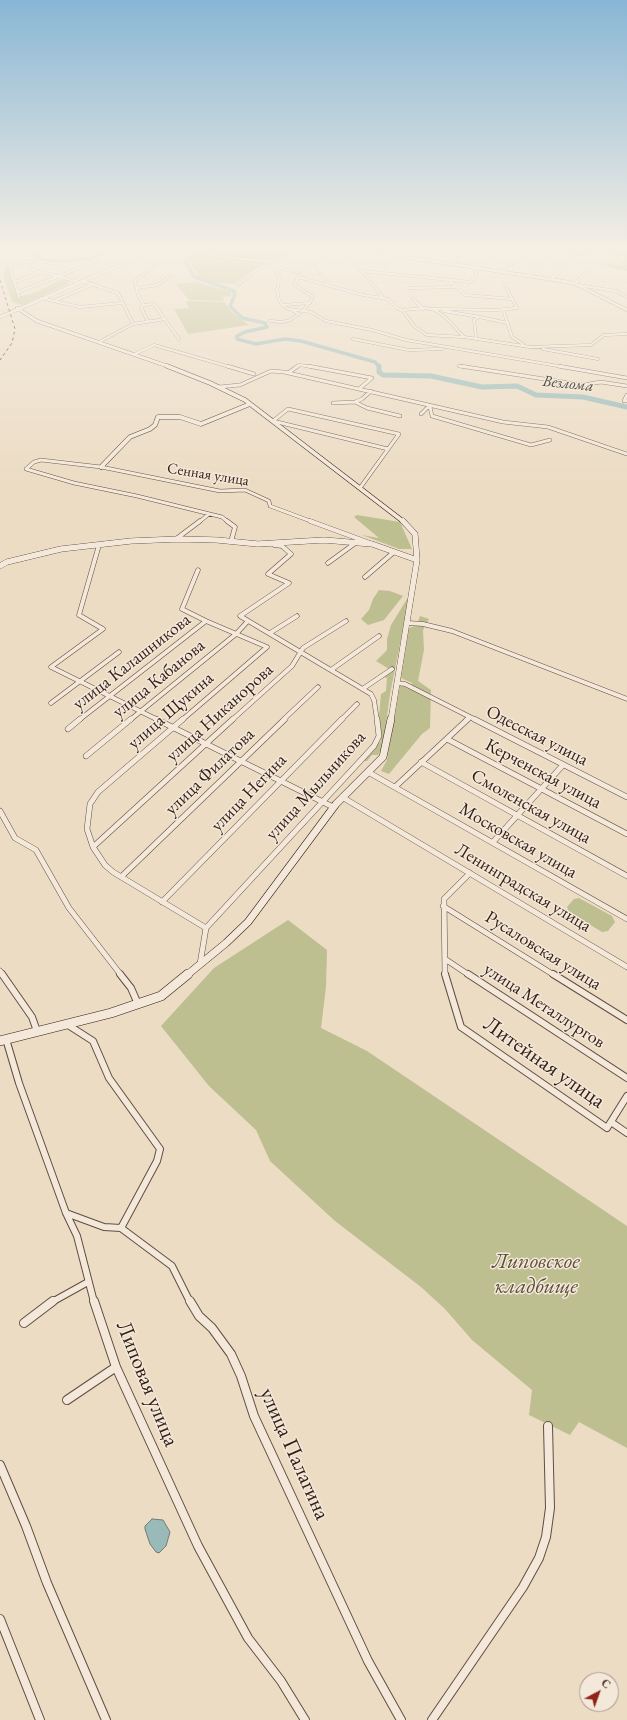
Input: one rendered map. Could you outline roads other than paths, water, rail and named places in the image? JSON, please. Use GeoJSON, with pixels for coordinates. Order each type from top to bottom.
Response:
{"type":"FeatureCollection","features":[{"type":"Feature","properties":{"kind":"street"},"geometry":{"type":"LineString","coordinates":[[3,1040],[36,1028],[67,1024],[139,1005],[166,993],[199,966],[206,955],[236,934],[258,910],[333,807],[380,761],[385,752],[408,623],[417,560],[416,538],[409,526],[240,397],[219,387],[134,354],[53,326]]}},
{"type":"Feature","properties":{"kind":"street"},"geometry":{"type":"LineString","coordinates":[[99,342],[129,326]]}},
{"type":"Feature","properties":{"kind":"street"},"geometry":{"type":"LineString","coordinates":[[170,326],[179,339]]}},
{"type":"Feature","properties":{"kind":"street"},"geometry":{"type":"LineString","coordinates":[[354,326],[371,329],[383,334],[425,344],[627,378]]}},
{"type":"Feature","properties":{"kind":"street"},"geometry":{"type":"LineString","coordinates":[[414,326],[427,335],[476,338],[539,347],[591,345],[604,335],[627,334]]}},
{"type":"Feature","properties":{"kind":"street"},"geometry":{"type":"LineString","coordinates":[[454,326],[464,337]]}},
{"type":"Feature","properties":{"kind":"street"},"geometry":{"type":"LineString","coordinates":[[475,326],[476,338]]}},
{"type":"Feature","properties":{"kind":"street"},"geometry":{"type":"LineString","coordinates":[[508,326],[512,337],[525,346]]}},
{"type":"Feature","properties":{"kind":"street"},"geometry":{"type":"LineString","coordinates":[[353,339],[409,350],[455,349]]}},
{"type":"Feature","properties":{"kind":"street"},"geometry":{"type":"LineString","coordinates":[[134,354],[154,345],[254,374]]}},
{"type":"Feature","properties":{"kind":"street"},"geometry":{"type":"LineString","coordinates":[[539,347],[540,349],[598,359]]}},
{"type":"Feature","properties":{"kind":"street"},"geometry":{"type":"LineString","coordinates":[[288,373],[299,365],[302,365],[372,378],[359,389]]}},
{"type":"Feature","properties":{"kind":"street"},"geometry":{"type":"LineString","coordinates":[[459,366],[583,385],[601,382],[627,386]]}},
{"type":"Feature","properties":{"kind":"street"},"geometry":{"type":"LineString","coordinates":[[219,387],[240,385],[272,371],[288,373],[503,422],[538,425],[627,454]]}},
{"type":"Feature","properties":{"kind":"street"},"geometry":{"type":"LineString","coordinates":[[333,403],[356,402],[371,391]]}},
{"type":"Feature","properties":{"kind":"street"},"geometry":{"type":"LineString","coordinates":[[626,401],[627,395]]}},
{"type":"Feature","properties":{"kind":"street"},"geometry":{"type":"LineString","coordinates":[[356,402],[358,405],[367,408],[400,416]]}},
{"type":"Feature","properties":{"kind":"street"},"geometry":{"type":"LineString","coordinates":[[101,467],[127,443],[130,438],[150,429],[155,425],[158,417],[180,417],[201,424],[250,404]]}},
{"type":"Feature","properties":{"kind":"street"},"geometry":{"type":"LineString","coordinates":[[420,414],[430,406]]}},
{"type":"Feature","properties":{"kind":"street"},"geometry":{"type":"LineString","coordinates":[[430,406],[432,416],[530,445],[550,440]]}},
{"type":"Feature","properties":{"kind":"street"},"geometry":{"type":"LineString","coordinates":[[360,488],[399,434],[288,409],[273,421],[388,448]]}},
{"type":"Feature","properties":{"kind":"street","name":"Сенная улица"},"geometry":{"type":"LineString","coordinates":[[209,514],[137,496],[74,483],[26,469],[34,462],[41,460],[101,467],[220,491],[245,490],[269,501],[270,506],[377,545]]}},
{"type":"Feature","properties":{"kind":"street"},"geometry":{"type":"LineString","coordinates":[[176,539],[209,514],[224,518],[234,526],[235,528],[232,538],[234,541]]}},
{"type":"Feature","properties":{"kind":"street"},"geometry":{"type":"LineString","coordinates":[[0,566],[7,562],[58,549],[131,541],[176,539],[234,541],[258,544],[282,544],[324,540],[377,545],[417,560]]}},
{"type":"Feature","properties":{"kind":"street","name":"улица Мыльникова"},"geometry":{"type":"LineString","coordinates":[[206,928],[378,741],[379,736],[374,700],[372,695],[364,688],[240,616],[289,583],[268,574],[291,554],[282,544]]}},
{"type":"Feature","properties":{"kind":"street"},"geometry":{"type":"LineString","coordinates":[[328,563],[354,544]]}},
{"type":"Feature","properties":{"kind":"street"},"geometry":{"type":"LineString","coordinates":[[99,545],[79,615],[102,627],[102,630],[51,667],[333,807]]}},
{"type":"Feature","properties":{"kind":"street"},"geometry":{"type":"LineString","coordinates":[[365,577],[394,552]]}},
{"type":"Feature","properties":{"kind":"street"},"geometry":{"type":"LineString","coordinates":[[198,570],[182,609],[185,612],[206,621]]}},
{"type":"Feature","properties":{"kind":"street"},"geometry":{"type":"LineString","coordinates":[[270,633],[297,616]]}},
{"type":"Feature","properties":{"kind":"street","name":"улица Никанорова"},"geometry":{"type":"LineString","coordinates":[[93,847],[295,664],[300,651],[346,620]]}},
{"type":"Feature","properties":{"kind":"street","name":"улица Калашникова"},"geometry":{"type":"LineString","coordinates":[[68,729],[206,621],[267,647]]}},
{"type":"Feature","properties":{"kind":"street","name":"улица Кабанова"},"geometry":{"type":"LineString","coordinates":[[86,756],[236,634],[248,621]]}},
{"type":"Feature","properties":{"kind":"street"},"geometry":{"type":"LineString","coordinates":[[408,623],[427,625],[452,631],[627,699]]}},
{"type":"Feature","properties":{"kind":"street"},"geometry":{"type":"LineString","coordinates":[[331,670],[379,636]]}},
{"type":"Feature","properties":{"kind":"street","name":"улица Щукина"},"geometry":{"type":"LineString","coordinates":[[93,847],[87,825],[93,797],[267,647]]}},
{"type":"Feature","properties":{"kind":"street"},"geometry":{"type":"LineString","coordinates":[[51,703],[119,652]]}},
{"type":"Feature","properties":{"kind":"street"},"geometry":{"type":"LineString","coordinates":[[364,688],[392,668]]}},
{"type":"Feature","properties":{"kind":"street","name":"Одесская улица"},"geometry":{"type":"LineString","coordinates":[[397,683],[405,684],[627,797]]}},
{"type":"Feature","properties":{"kind":"street","name":"улица Филатова"},"geometry":{"type":"LineString","coordinates":[[121,877],[318,687]]}},
{"type":"Feature","properties":{"kind":"street","name":"улица Негина"},"geometry":{"type":"LineString","coordinates":[[162,902],[357,704]]}},
{"type":"Feature","properties":{"kind":"street"},"geometry":{"type":"LineString","coordinates":[[395,787],[470,717]]}},
{"type":"Feature","properties":{"kind":"street","name":"Керченская улица"},"geometry":{"type":"LineString","coordinates":[[447,739],[627,834]]}},
{"type":"Feature","properties":{"kind":"street","name":"Смоленская улица"},"geometry":{"type":"LineString","coordinates":[[421,762],[627,876]]}},
{"type":"Feature","properties":{"kind":"street"},"geometry":{"type":"LineString","coordinates":[[493,842],[563,765]]}},
{"type":"Feature","properties":{"kind":"street","name":"Московская улица"},"geometry":{"type":"LineString","coordinates":[[368,772],[627,919]]}},
{"type":"Feature","properties":{"kind":"street","name":"Ленинградская улица"},"geometry":{"type":"LineString","coordinates":[[342,797],[627,967]]}},
{"type":"Feature","properties":{"kind":"street"},"geometry":{"type":"LineString","coordinates":[[0,811],[15,838],[36,850],[62,896],[135,996],[139,1005]]}},
{"type":"Feature","properties":{"kind":"street"},"geometry":{"type":"LineString","coordinates":[[93,847],[104,865],[121,877],[206,928],[206,955]]}},
{"type":"Feature","properties":{"kind":"street"},"geometry":{"type":"LineString","coordinates":[[445,959],[444,899],[470,873]]}},
{"type":"Feature","properties":{"kind":"street","name":"Русаловская улица"},"geometry":{"type":"LineString","coordinates":[[443,906],[627,1020]]}},
{"type":"Feature","properties":{"kind":"street","name":"Литейная улица"},"geometry":{"type":"LineString","coordinates":[[445,959],[444,972],[461,1027],[609,1125],[627,1133]]}},
{"type":"Feature","properties":{"kind":"street","name":"улица Металлургов"},"geometry":{"type":"LineString","coordinates":[[445,959],[627,1078]]}},
{"type":"Feature","properties":{"kind":"street"},"geometry":{"type":"LineString","coordinates":[[0,971],[32,1017],[36,1028]]}},
{"type":"Feature","properties":{"kind":"street"},"geometry":{"type":"LineString","coordinates":[[66,1213],[104,1227],[121,1228],[157,1161],[160,1149],[109,1078],[93,1041],[67,1024]]}},
{"type":"Feature","properties":{"kind":"street","name":"Липовая улица"},"geometry":{"type":"LineString","coordinates":[[3,1040],[66,1213],[77,1236],[88,1282],[116,1367],[145,1426],[157,1459],[198,1546],[248,1638],[267,1665],[281,1681],[305,1720]]}},
{"type":"Feature","properties":{"kind":"street"},"geometry":{"type":"LineString","coordinates":[[609,1125],[627,1096]]}},
{"type":"Feature","properties":{"kind":"street","name":"улица Палагина"},"geometry":{"type":"LineString","coordinates":[[121,1228],[172,1266],[184,1291],[199,1316],[212,1328],[231,1354],[242,1376],[254,1416],[368,1661],[401,1720]]}},
{"type":"Feature","properties":{"kind":"street"},"geometry":{"type":"LineString","coordinates":[[24,1323],[61,1295],[88,1282]]}},
{"type":"Feature","properties":{"kind":"street"},"geometry":{"type":"LineString","coordinates":[[67,1400],[116,1367]]}},
{"type":"Feature","properties":{"kind":"street"},"geometry":{"type":"LineString","coordinates":[[432,1720],[523,1587],[539,1558],[546,1537],[550,1508],[548,1426]]}},
{"type":"Feature","properties":{"kind":"street"},"geometry":{"type":"LineString","coordinates":[[0,1465],[26,1526],[47,1583],[106,1720]]}},
{"type":"Feature","properties":{"kind":"street"},"geometry":{"type":"LineString","coordinates":[[0,1619],[40,1720]]}},
{"type":"Feature","properties":{"kind":"water"},"geometry":{"type":"Polygon","coordinates":[[[152,1519],[163,1520],[170,1532],[166,1546],[159,1553],[156,1552],[150,1544],[145,1529],[145,1526],[152,1519]]]}},
{"type":"Feature","properties":{"kind":"waterway","name":"Везлома"},"geometry":{"type":"LineString","coordinates":[[267,326],[245,332],[237,336],[237,339],[256,344],[285,339],[301,341],[375,362],[379,367]]}},
{"type":"Feature","properties":{"kind":"waterway","name":"Везлома"},"geometry":{"type":"LineString","coordinates":[[379,367],[379,372],[383,375],[431,376],[482,387],[517,386],[536,395],[583,397],[627,407]]}},
{"type":"Feature","properties":{"kind":"railway"},"geometry":{"type":"LineString","coordinates":[[0,360],[12,343],[14,326]]}},
{"type":"Feature","properties":{"kind":"park label","name":"Липовское кладбище"},"geometry":{"type":"Point","coordinates":[536,1274]}}]}
